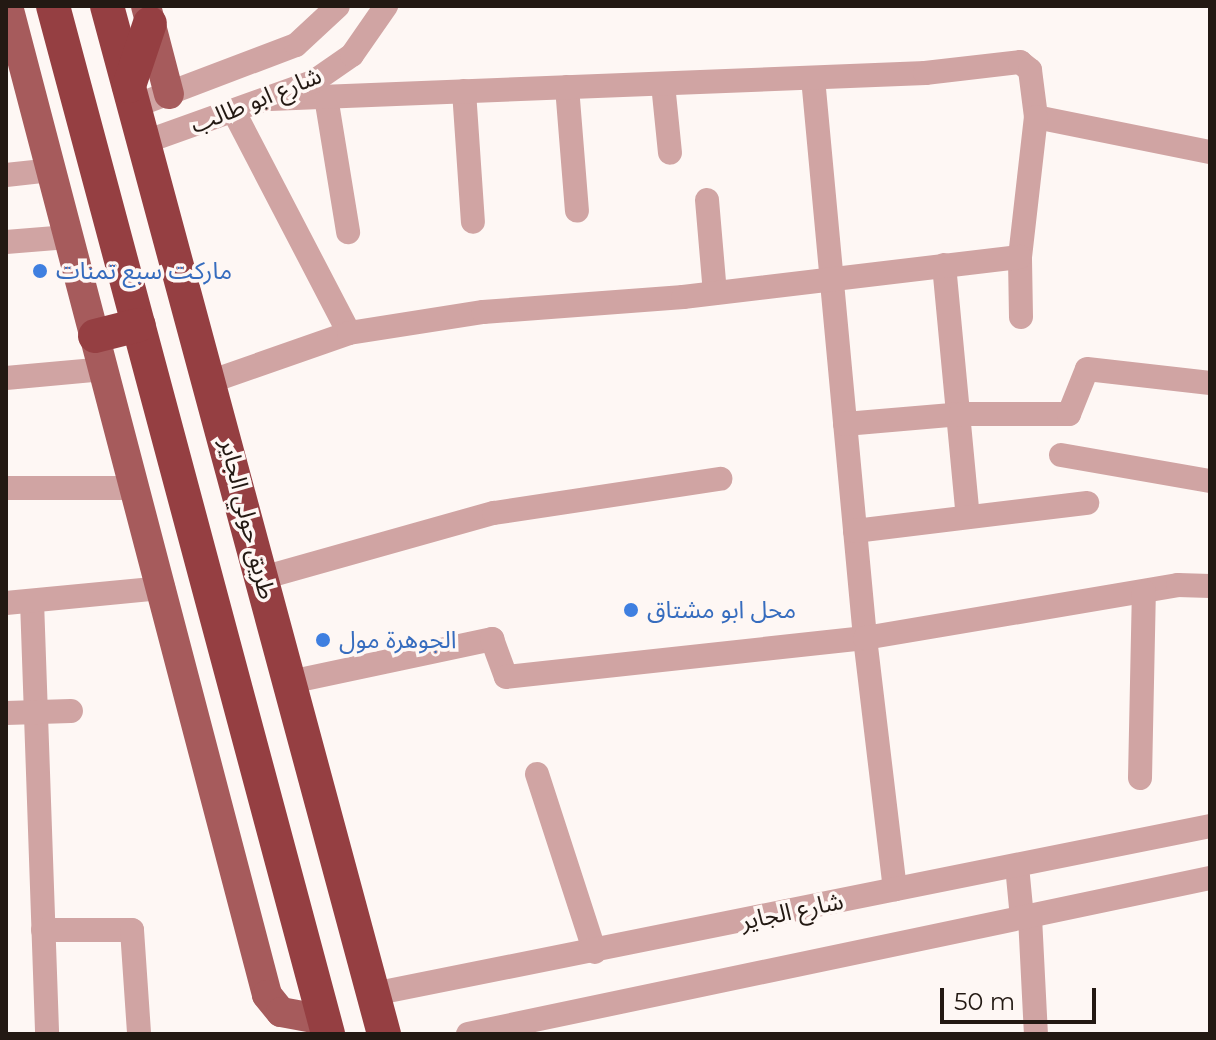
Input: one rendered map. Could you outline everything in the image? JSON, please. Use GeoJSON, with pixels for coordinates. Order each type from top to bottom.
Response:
{"type":"FeatureCollection","features":[{"type":"Feature","properties":{"kind":"highway"},"geometry":{"type":"LineString","coordinates":[[53,6],[326,1027]]}},
{"type":"Feature","properties":{"kind":"highway","name":"طريق حولي الجاير"},"geometry":{"type":"LineString","coordinates":[[107,6],[212,381],[384,1034]]}},
{"type":"Feature","properties":{"kind":"highway"},"geometry":{"type":"LineString","coordinates":[[132,96],[148,14]]}},
{"type":"Feature","properties":{"kind":"highway"},"geometry":{"type":"LineString","coordinates":[[95,336],[139,325]]}},
{"type":"Feature","properties":{"kind":"main road"},"geometry":{"type":"LineString","coordinates":[[8,6],[163,588],[267,995],[282,1023],[326,1027]]}},
{"type":"Feature","properties":{"kind":"main road"},"geometry":{"type":"LineString","coordinates":[[148,14],[169,94]]}},
{"type":"Feature","properties":{"kind":"street","name":"شارع ابو طالب"},"geometry":{"type":"LineString","coordinates":[[132,96],[169,94],[207,82],[296,45],[338,6]]}},
{"type":"Feature","properties":{"kind":"street","name":"شارع ابو طالب"},"geometry":{"type":"LineString","coordinates":[[145,142],[313,82],[352,55],[386,6]]}},
{"type":"Feature","properties":{"kind":"street"},"geometry":{"type":"LineString","coordinates":[[270,99],[813,78],[1020,62],[1030,70],[1036,117],[1020,257],[1021,317]]}},
{"type":"Feature","properties":{"kind":"street"},"geometry":{"type":"LineString","coordinates":[[813,78],[865,638],[895,889]]}},
{"type":"Feature","properties":{"kind":"street"},"geometry":{"type":"LineString","coordinates":[[207,82],[208,101],[226,115],[349,333]]}},
{"type":"Feature","properties":{"kind":"street"},"geometry":{"type":"LineString","coordinates":[[663,84],[670,153]]}},
{"type":"Feature","properties":{"kind":"street"},"geometry":{"type":"LineString","coordinates":[[567,87],[577,211]]}},
{"type":"Feature","properties":{"kind":"street"},"geometry":{"type":"LineString","coordinates":[[464,91],[473,222]]}},
{"type":"Feature","properties":{"kind":"street"},"geometry":{"type":"LineString","coordinates":[[326,97],[348,232]]}},
{"type":"Feature","properties":{"kind":"street"},"geometry":{"type":"LineString","coordinates":[[1036,117],[1210,152]]}},
{"type":"Feature","properties":{"kind":"street"},"geometry":{"type":"LineString","coordinates":[[6,175],[51,170]]}},
{"type":"Feature","properties":{"kind":"street"},"geometry":{"type":"LineString","coordinates":[[707,200],[715,293]]}},
{"type":"Feature","properties":{"kind":"street"},"geometry":{"type":"LineString","coordinates":[[6,242],[68,237]]}},
{"type":"Feature","properties":{"kind":"street"},"geometry":{"type":"LineString","coordinates":[[212,381],[349,333],[483,312],[715,293],[1020,257]]}},
{"type":"Feature","properties":{"kind":"street"},"geometry":{"type":"LineString","coordinates":[[944,265],[961,414],[968,517]]}},
{"type":"Feature","properties":{"kind":"street"},"geometry":{"type":"LineString","coordinates":[[6,378],[104,369]]}},
{"type":"Feature","properties":{"kind":"street"},"geometry":{"type":"LineString","coordinates":[[845,424],[961,414],[1069,414],[1087,369],[1210,383]]}},
{"type":"Feature","properties":{"kind":"street"},"geometry":{"type":"LineString","coordinates":[[1061,455],[1210,481]]}},
{"type":"Feature","properties":{"kind":"street"},"geometry":{"type":"LineString","coordinates":[[262,578],[494,513],[720,479]]}},
{"type":"Feature","properties":{"kind":"street"},"geometry":{"type":"LineString","coordinates":[[6,488],[136,488]]}},
{"type":"Feature","properties":{"kind":"street"},"geometry":{"type":"LineString","coordinates":[[855,531],[1087,503]]}},
{"type":"Feature","properties":{"kind":"street"},"geometry":{"type":"LineString","coordinates":[[290,682],[492,639],[506,677],[865,638],[1144,592],[1210,586]]}},
{"type":"Feature","properties":{"kind":"street"},"geometry":{"type":"LineString","coordinates":[[6,603],[163,588]]}},
{"type":"Feature","properties":{"kind":"street"},"geometry":{"type":"LineString","coordinates":[[1140,778],[1144,592]]}},
{"type":"Feature","properties":{"kind":"street"},"geometry":{"type":"LineString","coordinates":[[32,601],[47,1034]]}},
{"type":"Feature","properties":{"kind":"street"},"geometry":{"type":"LineString","coordinates":[[6,713],[71,711]]}},
{"type":"Feature","properties":{"kind":"street"},"geometry":{"type":"LineString","coordinates":[[537,774],[595,952]]}},
{"type":"Feature","properties":{"kind":"street","name":"شارع الجاير"},"geometry":{"type":"LineString","coordinates":[[373,994],[595,952],[1210,826]]}},
{"type":"Feature","properties":{"kind":"street"},"geometry":{"type":"LineString","coordinates":[[1017,866],[1026,918],[1036,1034]]}},
{"type":"Feature","properties":{"kind":"street"},"geometry":{"type":"LineString","coordinates":[[468,1034],[1210,878]]}},
{"type":"Feature","properties":{"kind":"street"},"geometry":{"type":"LineString","coordinates":[[43,930],[132,930],[139,1034]]}},
{"type":"Feature","properties":{"kind":"place","name":"ماركت سبع تمنات"},"geometry":{"type":"Point","coordinates":[40,271]}},
{"type":"Feature","properties":{"kind":"place","name":"محل ابو مشتاق"},"geometry":{"type":"Point","coordinates":[631,610]}},
{"type":"Feature","properties":{"kind":"place","name":"الجوهرة مول"},"geometry":{"type":"Point","coordinates":[323,640]}}]}
